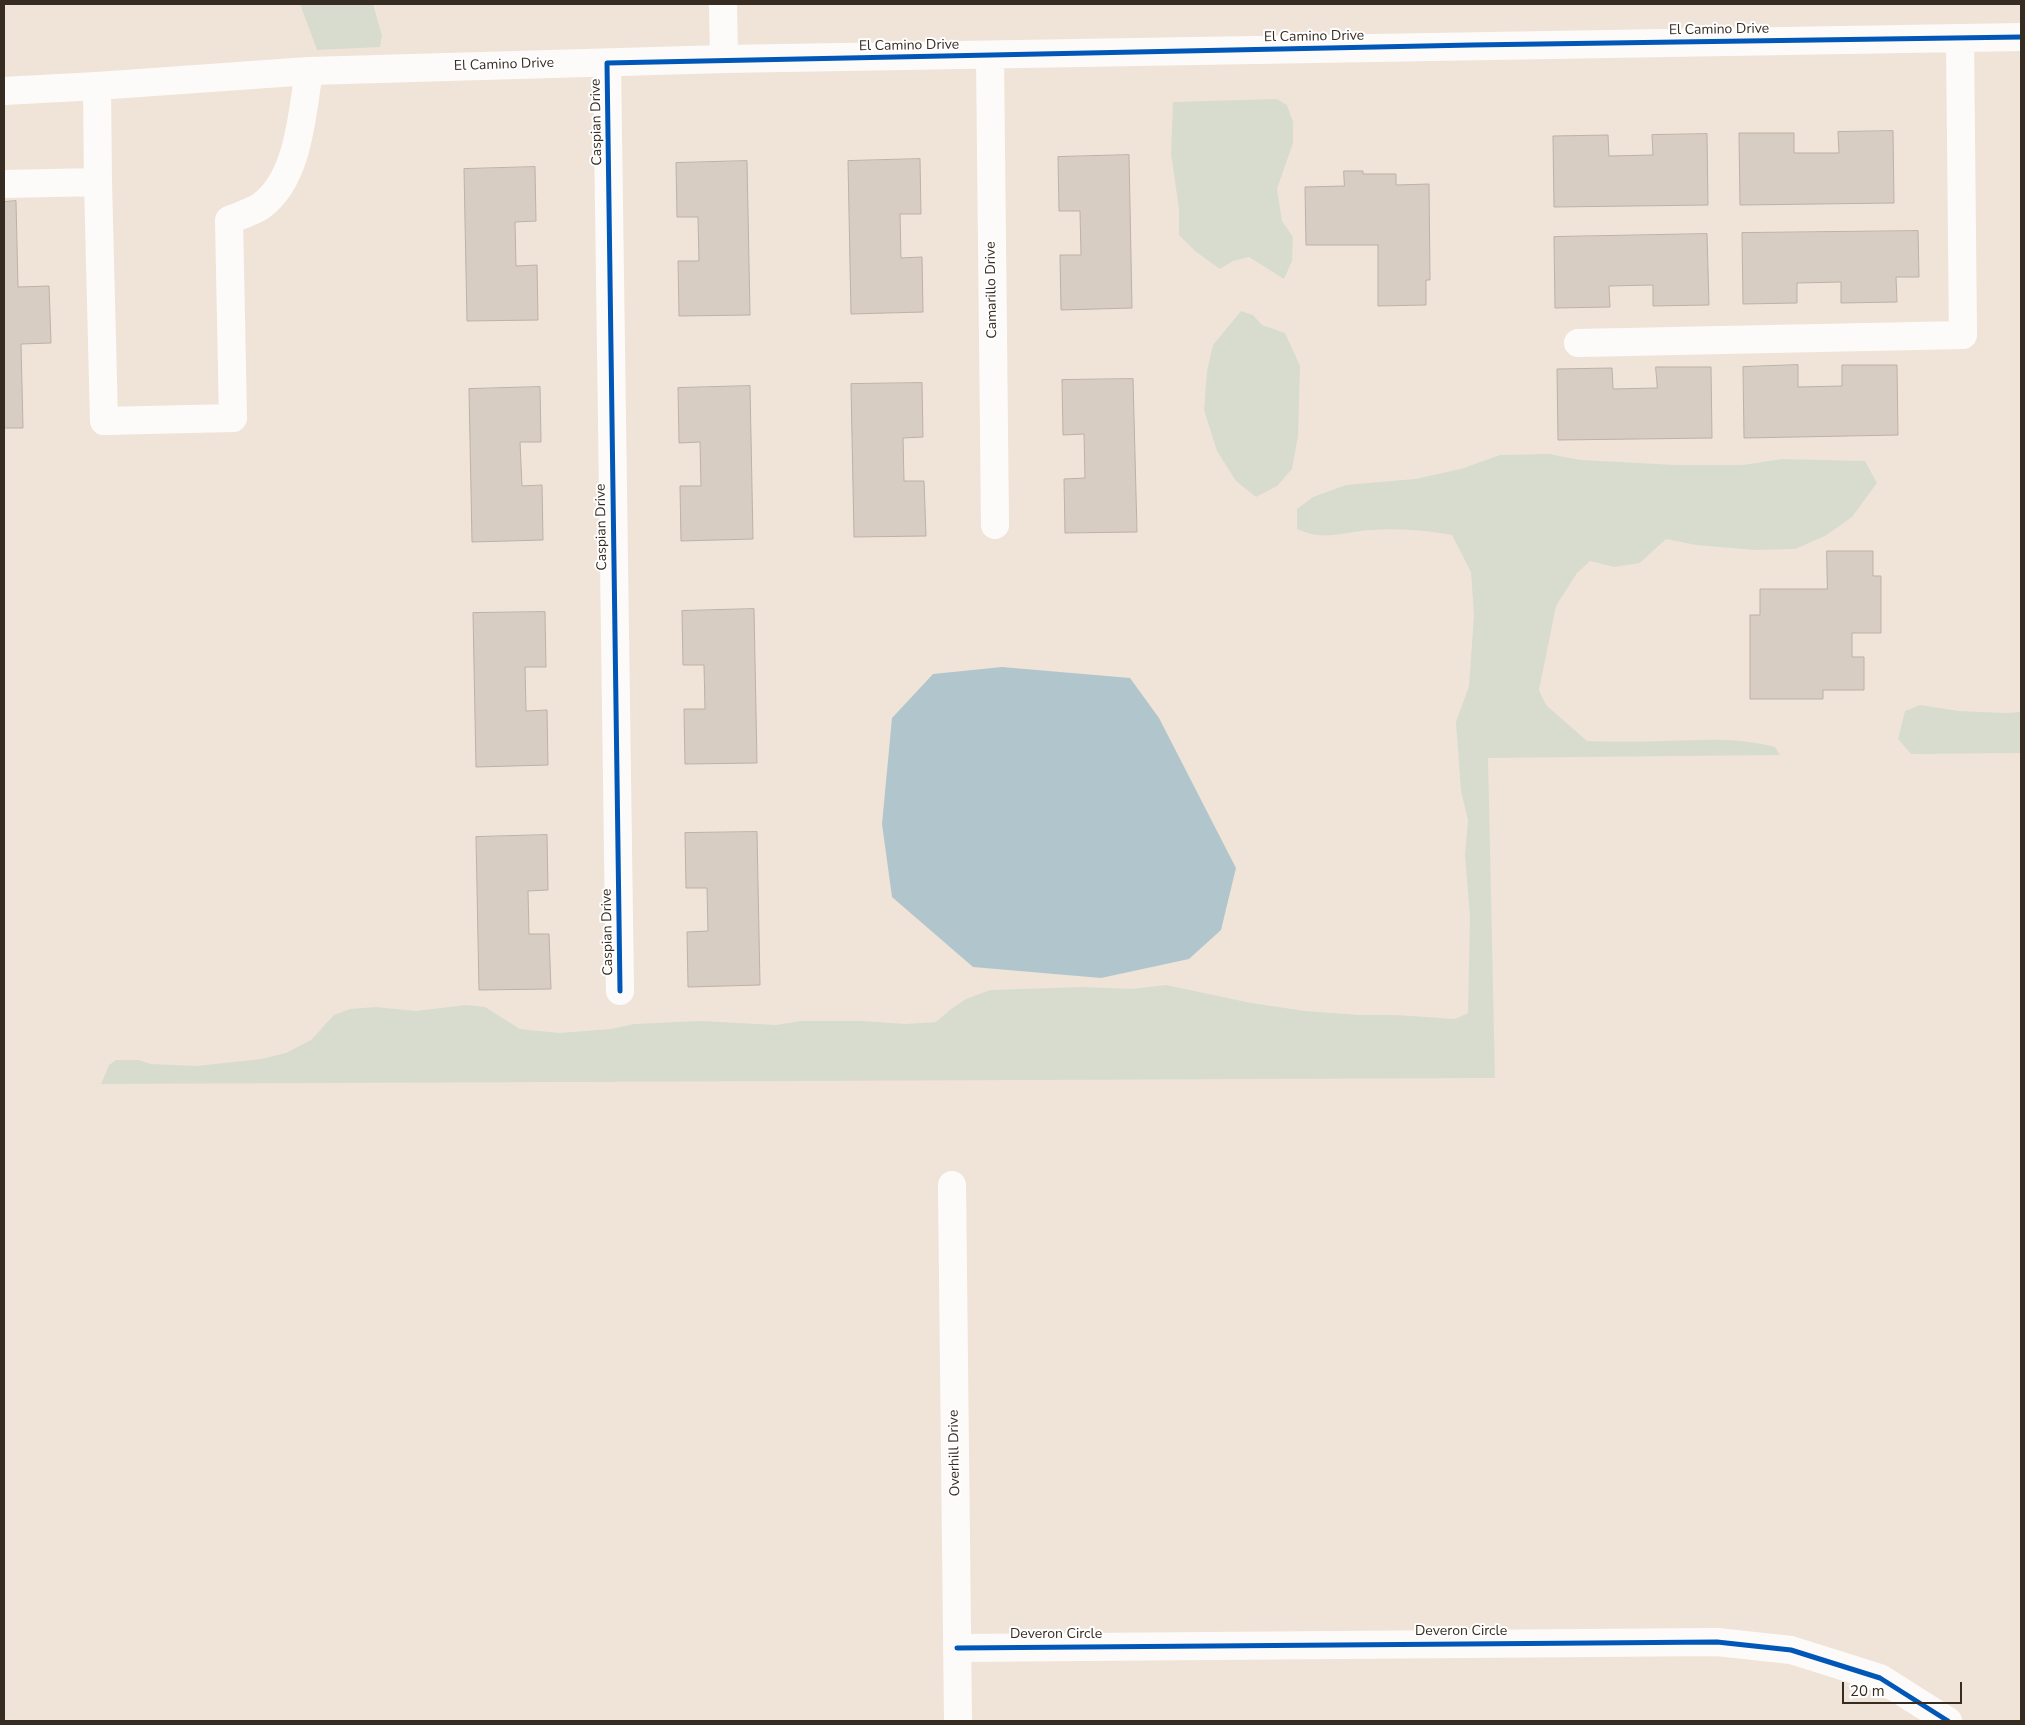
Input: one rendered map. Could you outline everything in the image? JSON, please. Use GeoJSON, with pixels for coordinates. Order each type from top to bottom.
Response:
{"type":"FeatureCollection","features":[{"type":"Feature","properties":{"kind":"street"},"geometry":{"type":"LineString","coordinates":[[724,4],[724,59]]}},
{"type":"Feature","properties":{"kind":"street","name":"El Camino Drive"},"geometry":{"type":"LineString","coordinates":[[4,91],[309,71],[724,59],[990,56],[1472,45],[2021,37]]}},
{"type":"Feature","properties":{"kind":"street"},"geometry":{"type":"LineString","coordinates":[[1578,343],[1963,335],[1960,38]]}},
{"type":"Feature","properties":{"kind":"street","name":"Camarillo Drive"},"geometry":{"type":"LineString","coordinates":[[990,56],[995,525]]}},
{"type":"Feature","properties":{"kind":"street","name":"Caspian Drive"},"geometry":{"type":"LineString","coordinates":[[607,63],[620,991]]}},
{"type":"Feature","properties":{"kind":"street"},"geometry":{"type":"LineString","coordinates":[[97,86],[104,421],[233,418],[229,220],[260,207],[275,193],[284,179],[293,157],[309,71]]}},
{"type":"Feature","properties":{"kind":"street"},"geometry":{"type":"LineString","coordinates":[[4,184],[98,182]]}},
{"type":"Feature","properties":{"kind":"street","name":"Overhill Drive"},"geometry":{"type":"LineString","coordinates":[[952,1185],[958,1721]]}},
{"type":"Feature","properties":{"kind":"street","name":"Deveron Circle"},"geometry":{"type":"LineString","coordinates":[[957,1648],[1718,1642],[1791,1650],[1880,1678],[1948,1721]]}},
{"type":"Feature","properties":{"kind":"shaded area"},"geometry":{"type":"Polygon","coordinates":[[[300,4],[373,4],[382,36],[380,47],[317,50],[300,4]]]}},
{"type":"Feature","properties":{"kind":"shaded area"},"geometry":{"type":"Polygon","coordinates":[[[1277,99],[1287,105],[1293,122],[1293,143],[1277,189],[1282,221],[1293,237],[1292,261],[1284,279],[1249,257],[1233,261],[1220,269],[1195,251],[1179,235],[1179,209],[1171,154],[1173,102],[1277,99]]]}},
{"type":"Feature","properties":{"kind":"shaded area"},"geometry":{"type":"Polygon","coordinates":[[[1241,311],[1253,315],[1262,325],[1285,333],[1300,366],[1298,436],[1292,469],[1277,486],[1256,497],[1236,481],[1217,451],[1204,410],[1207,371],[1213,345],[1241,311]]]}},
{"type":"Feature","properties":{"kind":"shaded area"},"geometry":{"type":"Polygon","coordinates":[[[1549,454],[1581,460],[1675,465],[1743,465],[1782,459],[1865,461],[1877,483],[1852,517],[1825,536],[1795,549],[1754,550],[1696,545],[1666,539],[1640,563],[1614,567],[1590,561],[1577,573],[1556,606],[1539,690],[1546,705],[1587,741],[1734,740],[1775,747],[1780,755],[1488,758],[1495,1078],[101,1084],[109,1065],[116,1060],[139,1060],[151,1064],[197,1066],[261,1059],[286,1053],[311,1040],[334,1015],[350,1009],[376,1007],[416,1011],[466,1005],[485,1007],[520,1029],[559,1033],[611,1029],[634,1024],[701,1021],[776,1025],[801,1021],[861,1021],[906,1024],[936,1022],[966,999],[990,990],[1083,987],[1132,989],[1166,985],[1251,1003],[1305,1011],[1455,1019],[1468,1013],[1470,917],[1465,855],[1468,820],[1461,791],[1456,722],[1469,686],[1474,615],[1471,572],[1452,535],[1391,529],[1326,536],[1317,535],[1297,529],[1297,509],[1313,497],[1346,485],[1415,479],[1461,469],[1500,455],[1549,454]]]}},
{"type":"Feature","properties":{"kind":"shaded area"},"geometry":{"type":"Polygon","coordinates":[[[1002,667],[1130,678],[1159,718],[1236,868],[1221,930],[1189,959],[1101,978],[973,967],[892,897],[882,824],[892,718],[933,674],[1002,667]]]}},
{"type":"Feature","properties":{"kind":"shaded area"},"geometry":{"type":"Polygon","coordinates":[[[1920,705],[1959,711],[2021,712],[2021,753],[1911,754],[1898,739],[1905,711],[1920,705]]]}},
{"type":"Feature","properties":{"kind":"building"},"geometry":{"type":"Polygon","coordinates":[[[1893,131],[1894,203],[1740,205],[1739,133],[1794,133],[1794,153],[1839,153],[1838,132],[1893,131]]]}},
{"type":"Feature","properties":{"kind":"building"},"geometry":{"type":"Polygon","coordinates":[[[1707,134],[1708,205],[1554,207],[1553,136],[1608,135],[1609,156],[1653,155],[1652,135],[1707,134]]]}},
{"type":"Feature","properties":{"kind":"building"},"geometry":{"type":"Polygon","coordinates":[[[1129,155],[1132,308],[1061,310],[1060,255],[1081,255],[1080,211],[1059,211],[1058,157],[1129,155]]]}},
{"type":"Feature","properties":{"kind":"building"},"geometry":{"type":"Polygon","coordinates":[[[920,159],[921,214],[900,214],[901,258],[922,257],[923,312],[851,314],[848,161],[920,159]]]}},
{"type":"Feature","properties":{"kind":"building"},"geometry":{"type":"Polygon","coordinates":[[[747,161],[750,315],[679,316],[678,261],[699,261],[698,217],[677,217],[676,163],[747,161]]]}},
{"type":"Feature","properties":{"kind":"building"},"geometry":{"type":"Polygon","coordinates":[[[535,167],[536,221],[515,222],[516,266],[537,265],[538,320],[467,321],[464,169],[535,167]]]}},
{"type":"Feature","properties":{"kind":"building"},"geometry":{"type":"Polygon","coordinates":[[[1344,171],[1363,171],[1363,174],[1396,174],[1396,185],[1429,184],[1430,280],[1426,280],[1426,305],[1378,306],[1378,245],[1306,245],[1305,187],[1344,186],[1344,171]]]}},
{"type":"Feature","properties":{"kind":"building"},"geometry":{"type":"Polygon","coordinates":[[[16,201],[18,287],[49,286],[51,343],[21,344],[23,428],[4,428],[4,202],[16,201]]]}},
{"type":"Feature","properties":{"kind":"building"},"geometry":{"type":"Polygon","coordinates":[[[1918,231],[1919,277],[1896,277],[1897,302],[1841,303],[1841,282],[1797,283],[1797,303],[1743,304],[1742,233],[1918,231]]]}},
{"type":"Feature","properties":{"kind":"building"},"geometry":{"type":"Polygon","coordinates":[[[1707,234],[1709,305],[1653,306],[1653,285],[1609,286],[1610,307],[1555,308],[1554,237],[1707,234]]]}},
{"type":"Feature","properties":{"kind":"building"},"geometry":{"type":"Polygon","coordinates":[[[1798,365],[1798,387],[1842,386],[1842,365],[1897,365],[1898,435],[1744,438],[1743,367],[1798,365]]]}},
{"type":"Feature","properties":{"kind":"building"},"geometry":{"type":"Polygon","coordinates":[[[1656,367],[1711,367],[1712,438],[1558,440],[1557,369],[1612,368],[1613,389],[1657,388],[1656,367]]]}},
{"type":"Feature","properties":{"kind":"building"},"geometry":{"type":"Polygon","coordinates":[[[1133,379],[1137,532],[1065,533],[1064,479],[1085,478],[1084,434],[1063,435],[1062,380],[1133,379]]]}},
{"type":"Feature","properties":{"kind":"building"},"geometry":{"type":"Polygon","coordinates":[[[922,383],[923,437],[903,438],[904,481],[924,481],[926,536],[854,537],[851,384],[922,383]]]}},
{"type":"Feature","properties":{"kind":"building"},"geometry":{"type":"Polygon","coordinates":[[[750,386],[753,539],[681,541],[680,486],[701,486],[700,442],[679,443],[678,388],[750,386]]]}},
{"type":"Feature","properties":{"kind":"building"},"geometry":{"type":"Polygon","coordinates":[[[540,387],[541,442],[520,442],[522,486],[542,485],[543,540],[472,542],[469,389],[540,387]]]}},
{"type":"Feature","properties":{"kind":"building"},"geometry":{"type":"Polygon","coordinates":[[[1827,551],[1873,551],[1873,576],[1881,576],[1881,633],[1852,633],[1852,657],[1864,657],[1864,690],[1823,690],[1823,699],[1750,699],[1750,615],[1760,615],[1760,589],[1827,589],[1827,551]]]}},
{"type":"Feature","properties":{"kind":"building"},"geometry":{"type":"Polygon","coordinates":[[[754,609],[757,763],[685,764],[684,709],[705,709],[704,665],[683,665],[682,611],[754,609]]]}},
{"type":"Feature","properties":{"kind":"building"},"geometry":{"type":"Polygon","coordinates":[[[545,612],[546,667],[525,667],[526,711],[547,710],[548,765],[476,767],[473,613],[545,612]]]}},
{"type":"Feature","properties":{"kind":"building"},"geometry":{"type":"Polygon","coordinates":[[[757,832],[760,985],[688,987],[687,932],[708,931],[707,888],[686,888],[685,833],[757,832]]]}},
{"type":"Feature","properties":{"kind":"building"},"geometry":{"type":"Polygon","coordinates":[[[547,835],[548,890],[528,891],[529,934],[549,934],[551,989],[479,990],[476,837],[547,835]]]}},
{"type":"Feature","properties":{"kind":"cycle path"},"geometry":{"type":"LineString","coordinates":[[620,991],[607,63],[1472,45],[2021,37]]}},
{"type":"Feature","properties":{"kind":"cycle path"},"geometry":{"type":"LineString","coordinates":[[957,1648],[1717,1642],[1791,1650],[1880,1678],[1948,1721]]}}]}
